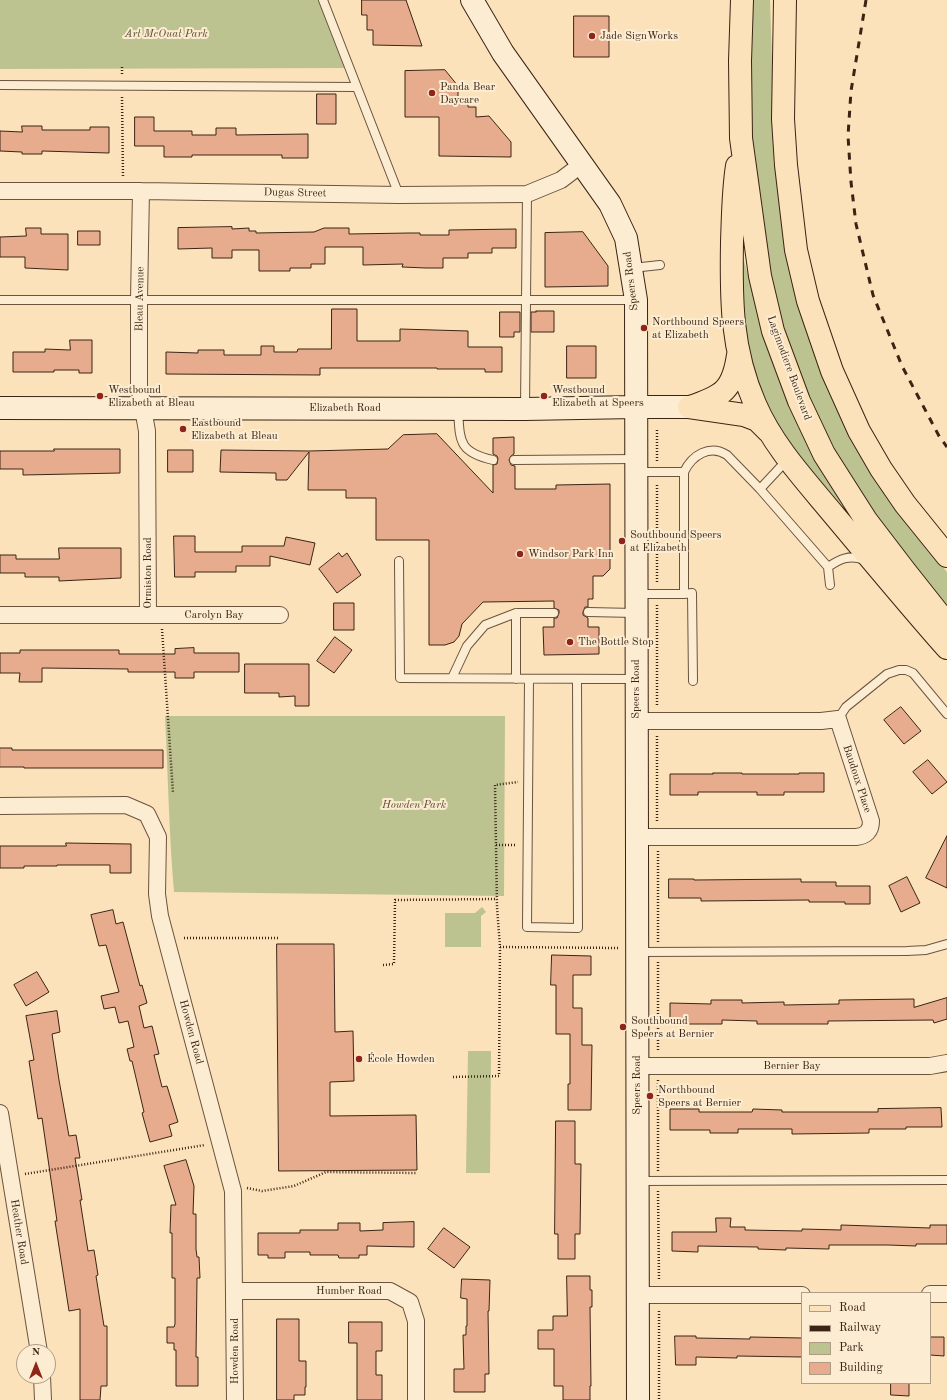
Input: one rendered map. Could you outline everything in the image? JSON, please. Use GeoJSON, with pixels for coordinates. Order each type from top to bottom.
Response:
{"type":"FeatureCollection","features":[{"type":"Feature","properties":{"kind":"main road","name":"Lagimodiere Boulevard"},"geometry":{"type":"LineString","coordinates":[[742,0],[740,61],[741,138],[760,276],[773,331],[800,401],[824,454],[866,520],[947,624]]}},
{"type":"Feature","properties":{"kind":"main road"},"geometry":{"type":"LineString","coordinates":[[785,0],[783,119],[786,165],[796,250],[808,301],[832,371],[859,432],[881,469],[905,504],[947,556]]}},
{"type":"Feature","properties":{"kind":"main road"},"geometry":{"type":"LineString","coordinates":[[741,138],[734,189],[731,288],[733,318],[738,353],[755,404],[772,435],[788,459],[876,566],[947,648]]}},
{"type":"Feature","properties":{"kind":"main road"},"geometry":{"type":"LineString","coordinates":[[690,407],[719,395],[728,388],[736,370],[738,353]]}},
{"type":"Feature","properties":{"kind":"main road"},"geometry":{"type":"LineString","coordinates":[[690,407],[744,415],[757,420],[772,435]]}},
{"type":"Feature","properties":{"kind":"street","name":"Speers Road"},"geometry":{"type":"LineString","coordinates":[[472,0],[502,54],[610,204],[626,238],[636,300],[636,407],[643,464],[636,603],[637,1066],[648,1178],[638,1295],[638,1400]]}},
{"type":"Feature","properties":{"kind":"street","name":"Dugas Street"},"geometry":{"type":"LineString","coordinates":[[0,191],[141,191],[399,195],[527,194],[561,180],[582,164]]}},
{"type":"Feature","properties":{"kind":"street","name":"Bleau Avenue"},"geometry":{"type":"LineString","coordinates":[[141,191],[139,386],[142,407]]}},
{"type":"Feature","properties":{"kind":"street","name":"Elizabeth Road"},"geometry":{"type":"LineString","coordinates":[[0,408],[142,407],[525,409],[690,407]]}},
{"type":"Feature","properties":{"kind":"street","name":"Ormiston Road"},"geometry":{"type":"LineString","coordinates":[[0,615],[148,615],[147,431],[142,407]]}},
{"type":"Feature","properties":{"kind":"street","name":"Carolyn Bay"},"geometry":{"type":"LineString","coordinates":[[148,615],[280,615]]}},
{"type":"Feature","properties":{"kind":"street"},"geometry":{"type":"LineString","coordinates":[[636,721],[821,721],[838,719]]}},
{"type":"Feature","properties":{"kind":"street","name":"Baudoux Place"},"geometry":{"type":"LineString","coordinates":[[637,837],[856,837],[866,834],[869,831],[871,821],[838,719]]}},
{"type":"Feature","properties":{"kind":"street","name":"Howden Road"},"geometry":{"type":"LineString","coordinates":[[0,806],[126,805],[147,814],[158,837],[158,894],[160,916],[233,1191],[235,1400]]}},
{"type":"Feature","properties":{"kind":"street","name":"Bernier Bay"},"geometry":{"type":"LineString","coordinates":[[637,1066],[930,1066],[947,1063]]}},
{"type":"Feature","properties":{"kind":"street","name":"Heather Road"},"geometry":{"type":"LineString","coordinates":[[0,1113],[38,1344]]}},
{"type":"Feature","properties":{"kind":"street","name":"Humber Road"},"geometry":{"type":"LineString","coordinates":[[235,1291],[390,1291],[410,1302],[416,1321],[416,1400]]}},
{"type":"Feature","properties":{"kind":"street"},"geometry":{"type":"LineString","coordinates":[[931,1294],[947,1294]]}},
{"type":"Feature","properties":{"kind":"street"},"geometry":{"type":"LineString","coordinates":[[638,1295],[801,1295]]}},
{"type":"Feature","properties":{"kind":"street"},"geometry":{"type":"LineString","coordinates":[[42,1384],[43,1400]]}},
{"type":"Feature","properties":{"kind":"lane"},"geometry":{"type":"LineString","coordinates":[[324,0],[356,87],[399,195]]}},
{"type":"Feature","properties":{"kind":"lane"},"geometry":{"type":"LineString","coordinates":[[0,85],[356,87]]}},
{"type":"Feature","properties":{"kind":"lane"},"geometry":{"type":"LineString","coordinates":[[525,409],[527,194]]}},
{"type":"Feature","properties":{"kind":"lane"},"geometry":{"type":"LineString","coordinates":[[631,268],[660,265]]}},
{"type":"Feature","properties":{"kind":"lane"},"geometry":{"type":"LineString","coordinates":[[0,300],[636,300]]}},
{"type":"Feature","properties":{"kind":"lane"},"geometry":{"type":"LineString","coordinates":[[458,408],[460,440],[467,449],[478,456],[493,460]]}},
{"type":"Feature","properties":{"kind":"lane"},"geometry":{"type":"LineString","coordinates":[[684,594],[684,472],[688,463],[695,456],[709,450],[722,452],[735,462],[760,489],[828,567],[830,586]]}},
{"type":"Feature","properties":{"kind":"lane"},"geometry":{"type":"LineString","coordinates":[[760,489],[788,459]]}},
{"type":"Feature","properties":{"kind":"lane"},"geometry":{"type":"LineString","coordinates":[[514,460],[643,464],[684,472]]}},
{"type":"Feature","properties":{"kind":"lane"},"geometry":{"type":"LineString","coordinates":[[828,567],[844,558],[852,557],[860,558],[876,566]]}},
{"type":"Feature","properties":{"kind":"lane"},"geometry":{"type":"LineString","coordinates":[[399,561],[400,678],[636,680]]}},
{"type":"Feature","properties":{"kind":"lane"},"geometry":{"type":"LineString","coordinates":[[588,612],[692,593],[693,681]]}},
{"type":"Feature","properties":{"kind":"lane"},"geometry":{"type":"LineString","coordinates":[[452,678],[467,646],[485,625],[516,613],[554,613]]}},
{"type":"Feature","properties":{"kind":"lane"},"geometry":{"type":"LineString","coordinates":[[516,613],[516,679]]}},
{"type":"Feature","properties":{"kind":"lane"},"geometry":{"type":"LineString","coordinates":[[838,719],[846,707],[875,683],[887,674],[899,670],[906,670],[913,673],[947,714]]}},
{"type":"Feature","properties":{"kind":"lane"},"geometry":{"type":"LineString","coordinates":[[529,680],[528,927],[578,928],[577,680]]}},
{"type":"Feature","properties":{"kind":"lane"},"geometry":{"type":"LineString","coordinates":[[637,952],[917,951],[947,944]]}},
{"type":"Feature","properties":{"kind":"lane"},"geometry":{"type":"LineString","coordinates":[[648,1178],[947,1180]]}},
{"type":"Feature","properties":{"kind":"path"},"geometry":{"type":"LineString","coordinates":[[122,66],[123,191]]}},
{"type":"Feature","properties":{"kind":"path"},"geometry":{"type":"LineString","coordinates":[[643,464],[657,430]]}},
{"type":"Feature","properties":{"kind":"path"},"geometry":{"type":"LineString","coordinates":[[657,481],[657,583]]}},
{"type":"Feature","properties":{"kind":"path"},"geometry":{"type":"LineString","coordinates":[[657,602],[657,707]]}},
{"type":"Feature","properties":{"kind":"path"},"geometry":{"type":"LineString","coordinates":[[657,730],[657,829]]}},
{"type":"Feature","properties":{"kind":"path"},"geometry":{"type":"LineString","coordinates":[[453,1077],[500,1076],[500,947],[497,899],[495,785],[528,781]]}},
{"type":"Feature","properties":{"kind":"path"},"geometry":{"type":"LineString","coordinates":[[496,845],[528,846]]}},
{"type":"Feature","properties":{"kind":"path"},"geometry":{"type":"LineString","coordinates":[[658,846],[658,946]]}},
{"type":"Feature","properties":{"kind":"path"},"geometry":{"type":"LineString","coordinates":[[383,965],[394,964],[395,900],[497,899]]}},
{"type":"Feature","properties":{"kind":"path"},"geometry":{"type":"LineString","coordinates":[[184,938],[280,938]]}},
{"type":"Feature","properties":{"kind":"path"},"geometry":{"type":"LineString","coordinates":[[500,947],[628,948],[637,952]]}},
{"type":"Feature","properties":{"kind":"path"},"geometry":{"type":"LineString","coordinates":[[658,957],[658,1058]]}},
{"type":"Feature","properties":{"kind":"path"},"geometry":{"type":"LineString","coordinates":[[648,1178],[658,1075]]}},
{"type":"Feature","properties":{"kind":"path"},"geometry":{"type":"LineString","coordinates":[[10,1176],[209,1144]]}},
{"type":"Feature","properties":{"kind":"path"},"geometry":{"type":"LineString","coordinates":[[246,1187],[262,1191],[294,1186],[326,1172],[417,1173]]}},
{"type":"Feature","properties":{"kind":"path"},"geometry":{"type":"LineString","coordinates":[[658,1187],[659,1286]]}},
{"type":"Feature","properties":{"kind":"path"},"geometry":{"type":"LineString","coordinates":[[659,1304],[659,1400]]}},
{"type":"Feature","properties":{"kind":"green space","name":"Art McOuat Park"},"geometry":{"type":"Polygon","coordinates":[[[0,0],[319,0],[346,68],[0,69],[0,0]]]}},
{"type":"Feature","properties":{"kind":"green space"},"geometry":{"type":"Polygon","coordinates":[[[752,0],[770,0],[775,156],[783,230],[795,284],[938,561],[947,572],[947,607],[862,495],[837,455],[815,412],[786,338],[778,313],[767,266],[754,181],[750,101],[752,0]]]}},
{"type":"Feature","properties":{"kind":"green space"},"geometry":{"type":"Polygon","coordinates":[[[742,259],[744,261],[752,288],[882,559],[804,469],[763,403],[742,325],[742,259]]]}},
{"type":"Feature","properties":{"kind":"green space","name":"Howden Park"},"geometry":{"type":"Polygon","coordinates":[[[165,716],[505,716],[504,896],[174,892],[165,716]]]}},
{"type":"Feature","properties":{"kind":"green space"},"geometry":{"type":"Polygon","coordinates":[[[482,907],[486,912],[481,916],[481,947],[445,947],[445,913],[475,913],[482,907]]]}},
{"type":"Feature","properties":{"kind":"green space"},"geometry":{"type":"Polygon","coordinates":[[[468,1051],[491,1051],[490,1173],[466,1173],[468,1051]]]}},
{"type":"Feature","properties":{"kind":"building"},"geometry":{"type":"Polygon","coordinates":[[[362,0],[406,0],[422,46],[373,45],[373,30],[367,30],[367,15],[362,15],[362,0]]]}},
{"type":"Feature","properties":{"kind":"building","name":"Jade SignWorks"},"geometry":{"type":"Polygon","coordinates":[[[574,16],[609,16],[609,57],[574,57],[574,16]]]}},
{"type":"Feature","properties":{"kind":"building"},"geometry":{"type":"Polygon","coordinates":[[[445,70],[458,86],[458,100],[468,100],[468,107],[476,107],[476,117],[489,116],[511,142],[511,157],[439,156],[439,117],[405,117],[405,71],[445,70]]]}},
{"type":"Feature","properties":{"kind":"building"},"geometry":{"type":"Polygon","coordinates":[[[317,94],[336,94],[336,124],[317,124],[317,94]]]}},
{"type":"Feature","properties":{"kind":"building"},"geometry":{"type":"Polygon","coordinates":[[[135,117],[154,117],[154,131],[192,131],[192,135],[216,135],[216,128],[236,128],[236,135],[308,134],[308,158],[282,158],[282,155],[192,155],[192,157],[164,157],[164,146],[135,146],[135,117]]]}},
{"type":"Feature","properties":{"kind":"building"},"geometry":{"type":"Polygon","coordinates":[[[22,126],[42,126],[42,130],[90,130],[90,127],[109,127],[109,153],[42,151],[42,154],[22,154],[22,152],[0,151],[0,131],[22,132],[22,126]]]}},
{"type":"Feature","properties":{"kind":"building"},"geometry":{"type":"Polygon","coordinates":[[[232,227],[232,229],[249,228],[249,231],[256,231],[256,233],[314,232],[324,228],[349,228],[349,234],[420,233],[420,235],[449,235],[449,230],[516,229],[516,248],[492,248],[492,253],[468,253],[468,258],[443,258],[443,268],[426,268],[402,267],[403,264],[363,265],[363,247],[325,247],[325,264],[311,264],[311,268],[290,268],[290,271],[259,271],[259,250],[232,250],[232,258],[212,258],[212,248],[178,249],[178,228],[232,227]]]}},
{"type":"Feature","properties":{"kind":"building"},"geometry":{"type":"Polygon","coordinates":[[[26,228],[41,228],[41,234],[68,234],[68,270],[25,268],[25,257],[0,257],[0,237],[26,236],[26,228]]]}},
{"type":"Feature","properties":{"kind":"building"},"geometry":{"type":"Polygon","coordinates":[[[78,231],[100,231],[100,245],[78,245],[78,231]]]}},
{"type":"Feature","properties":{"kind":"building"},"geometry":{"type":"Polygon","coordinates":[[[583,232],[608,266],[608,286],[545,287],[545,233],[583,232]]]}},
{"type":"Feature","properties":{"kind":"building"},"geometry":{"type":"Polygon","coordinates":[[[332,309],[357,309],[357,341],[400,341],[400,329],[468,331],[468,347],[502,347],[502,372],[485,372],[485,369],[320,368],[320,375],[166,374],[166,352],[198,353],[198,350],[224,350],[224,355],[261,355],[261,346],[274,346],[274,352],[297,352],[298,349],[331,349],[332,309]]]}},
{"type":"Feature","properties":{"kind":"building"},"geometry":{"type":"Polygon","coordinates":[[[554,311],[554,332],[531,332],[531,312],[554,311]]]}},
{"type":"Feature","properties":{"kind":"building"},"geometry":{"type":"Polygon","coordinates":[[[500,312],[520,312],[520,332],[514,332],[514,337],[500,337],[500,312]]]}},
{"type":"Feature","properties":{"kind":"building"},"geometry":{"type":"Polygon","coordinates":[[[70,340],[92,340],[92,373],[79,373],[79,370],[54,370],[54,372],[13,372],[13,352],[45,352],[45,349],[70,350],[70,340]]]}},
{"type":"Feature","properties":{"kind":"building"},"geometry":{"type":"Polygon","coordinates":[[[567,346],[596,346],[596,378],[567,378],[567,346]]]}},
{"type":"Feature","properties":{"kind":"building","name":"Windsor Park Inn"},"geometry":{"type":"Polygon","coordinates":[[[437,434],[493,493],[493,465],[497,464],[498,459],[497,456],[493,454],[493,438],[514,437],[514,454],[509,460],[511,465],[515,466],[515,489],[556,489],[556,485],[610,484],[610,569],[603,576],[593,576],[593,599],[588,599],[588,607],[585,607],[583,612],[583,615],[588,618],[588,627],[599,627],[599,654],[544,655],[543,627],[554,627],[554,618],[557,618],[559,613],[559,610],[554,608],[554,601],[483,602],[462,624],[459,636],[454,642],[445,645],[429,645],[429,540],[376,540],[376,498],[346,498],[346,490],[308,490],[309,452],[287,480],[276,480],[276,473],[220,472],[221,450],[309,451],[388,449],[403,435],[437,434]]]}},
{"type":"Feature","properties":{"kind":"building"},"geometry":{"type":"Polygon","coordinates":[[[54,449],[120,449],[120,473],[23,475],[23,469],[0,469],[0,451],[54,451],[54,449]]]}},
{"type":"Feature","properties":{"kind":"building"},"geometry":{"type":"Polygon","coordinates":[[[168,450],[193,450],[193,472],[168,472],[168,450]]]}},
{"type":"Feature","properties":{"kind":"building"},"geometry":{"type":"Polygon","coordinates":[[[174,536],[195,536],[195,552],[242,552],[242,546],[284,546],[286,537],[315,543],[310,565],[270,556],[270,566],[236,566],[236,572],[195,572],[195,577],[175,577],[174,536]]]}},
{"type":"Feature","properties":{"kind":"building"},"geometry":{"type":"Polygon","coordinates":[[[59,548],[121,548],[121,578],[59,581],[59,577],[25,577],[25,573],[0,573],[0,555],[16,555],[16,559],[59,559],[59,548]]]}},
{"type":"Feature","properties":{"kind":"building"},"geometry":{"type":"Polygon","coordinates":[[[339,553],[342,557],[347,553],[361,575],[337,593],[319,569],[339,553]]]}},
{"type":"Feature","properties":{"kind":"building"},"geometry":{"type":"Polygon","coordinates":[[[334,603],[354,603],[354,630],[334,630],[334,603]]]}},
{"type":"Feature","properties":{"kind":"building"},"geometry":{"type":"Polygon","coordinates":[[[335,637],[352,650],[334,673],[317,661],[335,637]]]}},
{"type":"Feature","properties":{"kind":"building"},"geometry":{"type":"Polygon","coordinates":[[[194,648],[194,653],[239,653],[239,672],[194,672],[194,678],[175,678],[175,672],[128,672],[128,669],[42,668],[42,682],[19,682],[20,673],[0,673],[0,653],[20,653],[20,650],[119,650],[119,654],[175,654],[175,649],[194,648]]]}},
{"type":"Feature","properties":{"kind":"building"},"geometry":{"type":"Polygon","coordinates":[[[245,664],[309,664],[309,706],[295,706],[295,696],[279,697],[279,693],[245,693],[245,664]]]}},
{"type":"Feature","properties":{"kind":"building"},"geometry":{"type":"Polygon","coordinates":[[[901,707],[921,731],[904,744],[884,720],[901,707]]]}},
{"type":"Feature","properties":{"kind":"building"},"geometry":{"type":"Polygon","coordinates":[[[0,748],[12,748],[12,750],[163,750],[163,768],[0,767],[0,748]]]}},
{"type":"Feature","properties":{"kind":"building"},"geometry":{"type":"Polygon","coordinates":[[[928,760],[947,782],[932,794],[913,772],[928,760]]]}},
{"type":"Feature","properties":{"kind":"building"},"geometry":{"type":"Polygon","coordinates":[[[824,773],[824,792],[784,792],[784,795],[757,795],[757,792],[698,792],[698,795],[670,795],[670,774],[824,773]]]}},
{"type":"Feature","properties":{"kind":"building"},"geometry":{"type":"Polygon","coordinates":[[[947,836],[947,888],[926,878],[947,836]]]}},
{"type":"Feature","properties":{"kind":"building"},"geometry":{"type":"Polygon","coordinates":[[[66,843],[131,844],[131,873],[110,873],[110,865],[57,865],[24,866],[24,868],[0,868],[0,846],[66,846],[66,843]]]}},
{"type":"Feature","properties":{"kind":"building"},"geometry":{"type":"Polygon","coordinates":[[[907,877],[920,903],[901,912],[889,886],[907,877]]]}},
{"type":"Feature","properties":{"kind":"building"},"geometry":{"type":"Polygon","coordinates":[[[669,879],[801,879],[801,882],[836,882],[836,886],[870,886],[870,904],[809,902],[809,900],[701,901],[701,898],[669,898],[669,879]]]}},
{"type":"Feature","properties":{"kind":"building"},"geometry":{"type":"Polygon","coordinates":[[[113,910],[116,924],[123,922],[140,986],[142,985],[147,1003],[139,1006],[144,1028],[152,1026],[159,1054],[154,1055],[162,1087],[167,1086],[178,1122],[169,1125],[172,1136],[150,1142],[142,1113],[144,1112],[132,1061],[130,1061],[127,1049],[134,1047],[128,1021],[119,1023],[115,1007],[104,1009],[101,996],[119,992],[106,945],[99,946],[91,915],[113,910]]]}},
{"type":"Feature","properties":{"kind":"building"},"geometry":{"type":"Polygon","coordinates":[[[277,944],[334,944],[335,1032],[353,1031],[354,1081],[330,1082],[330,1116],[416,1115],[417,1170],[279,1171],[277,944]]]}},
{"type":"Feature","properties":{"kind":"building"},"geometry":{"type":"Polygon","coordinates":[[[552,955],[591,956],[591,975],[573,975],[573,1008],[582,1008],[582,1045],[592,1045],[591,1110],[568,1110],[568,1084],[570,1084],[570,1034],[556,1034],[556,985],[551,985],[552,955]]]}},
{"type":"Feature","properties":{"kind":"building"},"geometry":{"type":"Polygon","coordinates":[[[37,972],[49,992],[26,1006],[14,985],[37,972]]]}},
{"type":"Feature","properties":{"kind":"building"},"geometry":{"type":"Polygon","coordinates":[[[947,998],[947,1019],[934,1023],[933,1020],[828,1021],[828,1024],[757,1024],[757,1021],[722,1020],[722,1024],[670,1024],[670,1003],[711,1004],[711,1000],[742,1000],[742,1003],[784,1002],[784,1005],[839,1004],[839,1000],[914,999],[914,1007],[947,998]]]}},
{"type":"Feature","properties":{"kind":"building"},"geometry":{"type":"Polygon","coordinates":[[[57,1011],[60,1032],[52,1034],[59,1080],[69,1136],[76,1135],[80,1158],[75,1158],[88,1251],[94,1250],[98,1275],[96,1276],[104,1326],[107,1326],[107,1386],[101,1386],[100,1400],[80,1400],[80,1309],[69,1311],[55,1221],[57,1221],[42,1118],[38,1119],[29,1061],[34,1060],[26,1016],[57,1011]]]}},
{"type":"Feature","properties":{"kind":"building"},"geometry":{"type":"Polygon","coordinates":[[[941,1108],[942,1127],[869,1129],[869,1133],[792,1134],[792,1129],[738,1129],[738,1133],[710,1133],[710,1130],[670,1130],[670,1109],[699,1109],[699,1112],[752,1112],[753,1109],[782,1110],[782,1112],[878,1112],[878,1109],[941,1108]]]}},
{"type":"Feature","properties":{"kind":"building"},"geometry":{"type":"Polygon","coordinates":[[[556,1121],[575,1121],[575,1164],[581,1164],[580,1234],[575,1234],[575,1259],[558,1259],[558,1234],[555,1234],[556,1121]]]}},
{"type":"Feature","properties":{"kind":"building"},"geometry":{"type":"Polygon","coordinates":[[[186,1160],[194,1186],[193,1214],[196,1214],[196,1249],[197,1257],[199,1257],[200,1278],[197,1278],[196,1357],[198,1357],[198,1386],[176,1386],[176,1350],[174,1350],[174,1343],[167,1343],[167,1327],[174,1327],[175,1324],[175,1278],[172,1278],[172,1233],[170,1233],[171,1205],[176,1205],[164,1166],[186,1160]]]}},
{"type":"Feature","properties":{"kind":"building"},"geometry":{"type":"Polygon","coordinates":[[[716,1218],[731,1218],[730,1227],[745,1227],[745,1230],[841,1230],[841,1225],[930,1228],[930,1225],[947,1225],[947,1244],[916,1244],[916,1246],[829,1245],[829,1249],[786,1248],[786,1250],[758,1249],[758,1247],[698,1246],[698,1252],[672,1251],[672,1232],[716,1232],[716,1218]]]}},
{"type":"Feature","properties":{"kind":"building"},"geometry":{"type":"Polygon","coordinates":[[[414,1222],[414,1247],[367,1246],[367,1255],[359,1255],[359,1258],[339,1258],[338,1255],[310,1255],[310,1252],[285,1252],[285,1258],[268,1258],[268,1255],[258,1255],[258,1233],[300,1233],[300,1230],[338,1230],[338,1223],[360,1223],[360,1231],[383,1230],[383,1223],[414,1222]]]}},
{"type":"Feature","properties":{"kind":"building"},"geometry":{"type":"Polygon","coordinates":[[[444,1228],[470,1247],[454,1268],[428,1249],[444,1228]]]}},
{"type":"Feature","properties":{"kind":"building"},"geometry":{"type":"Polygon","coordinates":[[[567,1276],[590,1276],[592,1307],[590,1307],[590,1400],[563,1400],[563,1386],[554,1386],[554,1349],[538,1349],[538,1330],[553,1330],[553,1316],[567,1316],[567,1276]]]}},
{"type":"Feature","properties":{"kind":"building"},"geometry":{"type":"Polygon","coordinates":[[[462,1279],[490,1280],[488,1311],[489,1374],[485,1374],[485,1392],[454,1392],[454,1369],[464,1369],[463,1335],[466,1335],[467,1326],[467,1299],[461,1298],[462,1279]]]}},
{"type":"Feature","properties":{"kind":"building"},"geometry":{"type":"Polygon","coordinates":[[[277,1319],[299,1319],[299,1361],[306,1361],[306,1387],[305,1395],[294,1395],[294,1400],[277,1400],[277,1319]]]}},
{"type":"Feature","properties":{"kind":"building"},"geometry":{"type":"Polygon","coordinates":[[[349,1322],[382,1322],[382,1351],[376,1351],[376,1375],[382,1375],[382,1400],[357,1400],[357,1343],[349,1343],[349,1322]]]}},
{"type":"Feature","properties":{"kind":"building"},"geometry":{"type":"Polygon","coordinates":[[[675,1336],[750,1339],[750,1337],[801,1338],[801,1357],[696,1357],[696,1365],[676,1365],[675,1336]]]}},
{"type":"Feature","properties":{"kind":"building"},"geometry":{"type":"Polygon","coordinates":[[[931,1337],[944,1337],[944,1356],[931,1355],[931,1337]]]}},
{"type":"Feature","properties":{"kind":"building"},"geometry":{"type":"Polygon","coordinates":[[[891,1384],[909,1384],[909,1396],[891,1395],[891,1384]]]}},
{"type":"Feature","properties":{"kind":"railway"},"geometry":{"type":"LineString","coordinates":[[866,0],[851,91],[848,136],[856,224],[873,295],[902,366],[939,436],[947,447]]}},
{"type":"Feature","properties":{"kind":"place","name":"Jade SignWorks"},"geometry":{"type":"Point","coordinates":[592,36]}},
{"type":"Feature","properties":{"kind":"place","name":"Panda Bear Daycare"},"geometry":{"type":"Point","coordinates":[432,93]}},
{"type":"Feature","properties":{"kind":"place","name":"Northbound Speers at Elizabeth"},"geometry":{"type":"Point","coordinates":[644,328]}},
{"type":"Feature","properties":{"kind":"place","name":"Westbound Elizabeth at Bleau"},"geometry":{"type":"Point","coordinates":[100,396]}},
{"type":"Feature","properties":{"kind":"place","name":"Westbound Elizabeth at Speers"},"geometry":{"type":"Point","coordinates":[544,396]}},
{"type":"Feature","properties":{"kind":"place","name":"Eastbound Elizabeth at Bleau"},"geometry":{"type":"Point","coordinates":[183,429]}},
{"type":"Feature","properties":{"kind":"place","name":"Southbound Speers at Elizabeth"},"geometry":{"type":"Point","coordinates":[622,541]}},
{"type":"Feature","properties":{"kind":"place","name":"Windsor Park Inn"},"geometry":{"type":"Point","coordinates":[520,554]}},
{"type":"Feature","properties":{"kind":"place","name":"The Bottle Stop"},"geometry":{"type":"Point","coordinates":[570,642]}},
{"type":"Feature","properties":{"kind":"place","name":"Southbound Speers at Bernier"},"geometry":{"type":"Point","coordinates":[623,1027]}},
{"type":"Feature","properties":{"kind":"place","name":"École Howden"},"geometry":{"type":"Point","coordinates":[359,1059]}},
{"type":"Feature","properties":{"kind":"place","name":"Northbound Speers at Bernier"},"geometry":{"type":"Point","coordinates":[650,1096]}}]}
